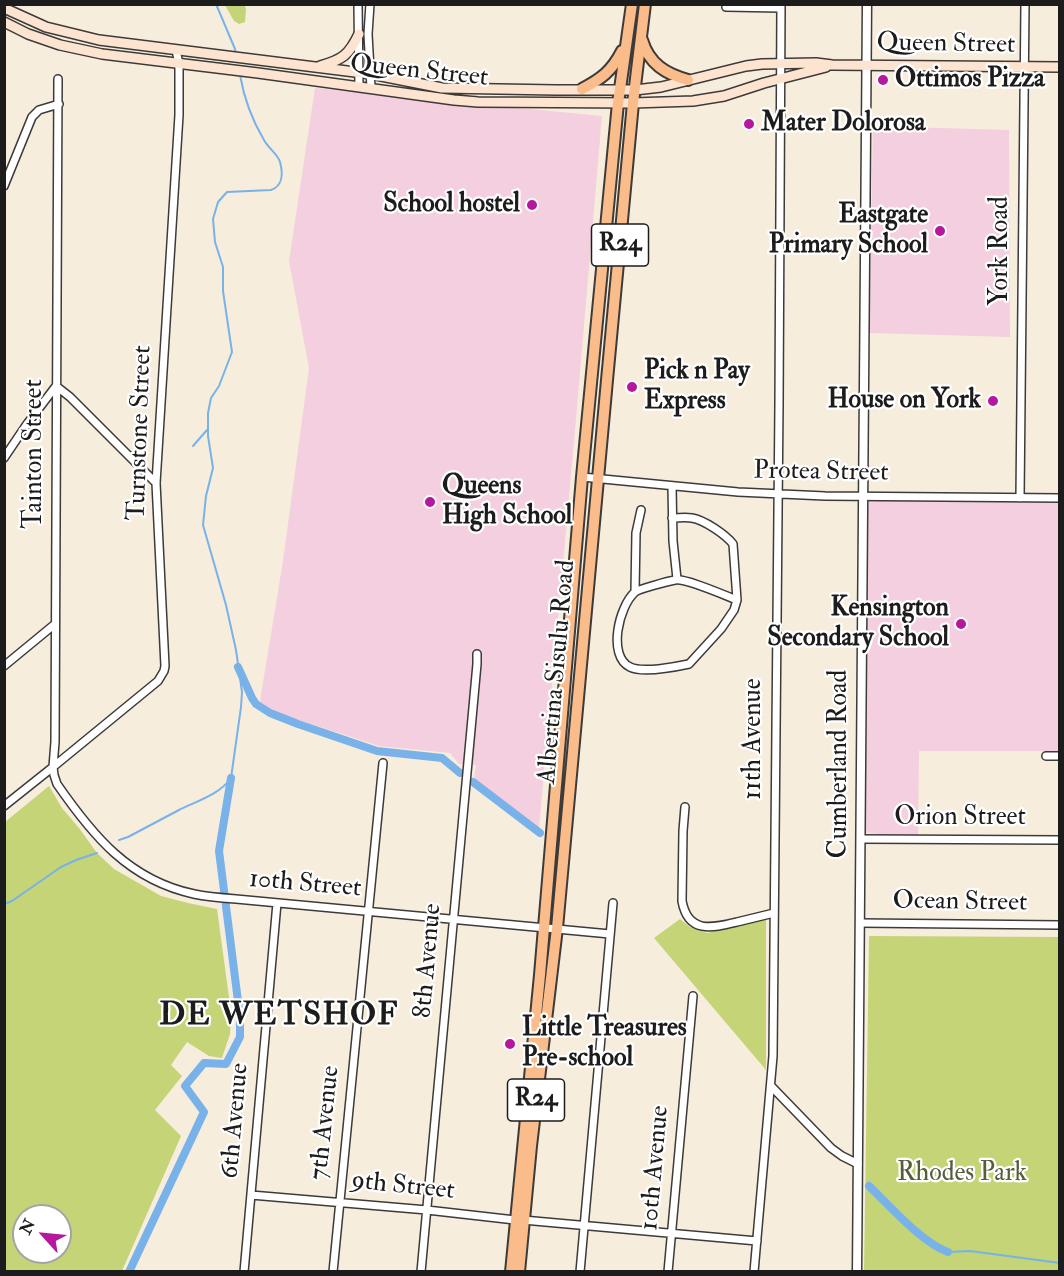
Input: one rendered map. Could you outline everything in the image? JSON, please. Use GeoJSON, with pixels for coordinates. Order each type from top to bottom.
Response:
{"type":"FeatureCollection","features":[{"type":"Feature","properties":{"kind":"main road","name":"Albertina Sisulu Road"},"geometry":{"type":"LineString","coordinates":[[519,1272],[519,1220],[582,477],[618,103],[632,4]]}},
{"type":"Feature","properties":{"kind":"main road","name":"Albertina Sisulu Road"},"geometry":{"type":"LineString","coordinates":[[511,1272],[557,928],[633,103],[645,4]]}},
{"type":"Feature","properties":{"kind":"main road","name":"Queen Street"},"geometry":{"type":"LineString","coordinates":[[4,8],[39,24],[99,40],[358,72],[449,88],[635,90],[661,87],[746,66],[780,63],[1059,67]]}},
{"type":"Feature","properties":{"kind":"main road","name":"Queen Street"},"geometry":{"type":"LineString","coordinates":[[4,22],[28,34],[60,45],[102,54],[478,102],[633,103],[712,99],[832,65]]}},
{"type":"Feature","properties":{"kind":"main road"},"geometry":{"type":"LineString","coordinates":[[315,67],[334,62],[345,55],[352,49],[358,34]]}},
{"type":"Feature","properties":{"kind":"main road"},"geometry":{"type":"LineString","coordinates":[[641,34],[644,47],[654,63],[666,72],[688,81]]}},
{"type":"Feature","properties":{"kind":"main road"},"geometry":{"type":"LineString","coordinates":[[582,89],[601,78],[612,68],[628,40]]}},
{"type":"Feature","properties":{"kind":"street"},"geometry":{"type":"LineString","coordinates":[[358,4],[359,87]]}},
{"type":"Feature","properties":{"kind":"street"},"geometry":{"type":"LineString","coordinates":[[369,4],[371,88]]}},
{"type":"Feature","properties":{"kind":"street","name":"Cumberland Road"},"geometry":{"type":"LineString","coordinates":[[857,1272],[867,4]]}},
{"type":"Feature","properties":{"kind":"street","name":"York Road"},"geometry":{"type":"LineString","coordinates":[[1020,498],[1024,4]]}},
{"type":"Feature","properties":{"kind":"street"},"geometry":{"type":"LineString","coordinates":[[726,7],[780,6]]}},
{"type":"Feature","properties":{"kind":"street","name":"11th Avenue"},"geometry":{"type":"LineString","coordinates":[[754,1272],[773,1056],[780,6]]}},
{"type":"Feature","properties":{"kind":"street","name":"Turnstone Street"},"geometry":{"type":"LineString","coordinates":[[53,767],[158,681],[164,671],[165,646],[156,483],[179,115],[179,64],[176,50]]}},
{"type":"Feature","properties":{"kind":"street","name":"Tainton Street"},"geometry":{"type":"LineString","coordinates":[[53,767],[55,742],[58,79]]}},
{"type":"Feature","properties":{"kind":"street"},"geometry":{"type":"LineString","coordinates":[[4,186],[32,117],[39,110],[59,104]]}},
{"type":"Feature","properties":{"kind":"street"},"geometry":{"type":"LineString","coordinates":[[4,458],[56,386],[70,397],[156,483]]}},
{"type":"Feature","properties":{"kind":"street","name":"Protea Street"},"geometry":{"type":"LineString","coordinates":[[582,477],[777,494],[1059,498]]}},
{"type":"Feature","properties":{"kind":"street"},"geometry":{"type":"LineString","coordinates":[[672,486],[677,579]]}},
{"type":"Feature","properties":{"kind":"street"},"geometry":{"type":"LineString","coordinates":[[641,510],[636,533],[636,592],[623,611],[618,628],[618,645],[622,661],[627,666],[640,670],[689,664],[734,610],[736,600],[734,548],[731,541],[699,520],[672,518]]}},
{"type":"Feature","properties":{"kind":"street"},"geometry":{"type":"LineString","coordinates":[[636,592],[677,579],[736,600]]}},
{"type":"Feature","properties":{"kind":"street"},"geometry":{"type":"LineString","coordinates":[[4,666],[55,624]]}},
{"type":"Feature","properties":{"kind":"street","name":"8th Avenue"},"geometry":{"type":"LineString","coordinates":[[421,1272],[477,654]]}},
{"type":"Feature","properties":{"kind":"street"},"geometry":{"type":"LineString","coordinates":[[1046,756],[1059,756]]}},
{"type":"Feature","properties":{"kind":"street","name":"7th Avenue"},"geometry":{"type":"LineString","coordinates":[[333,1272],[383,763]]}},
{"type":"Feature","properties":{"kind":"street"},"geometry":{"type":"LineString","coordinates":[[4,806],[53,767]]}},
{"type":"Feature","properties":{"kind":"street","name":"10th Street"},"geometry":{"type":"LineString","coordinates":[[53,767],[57,784],[73,806],[100,840],[123,861],[147,876],[193,894],[610,934]]}},
{"type":"Feature","properties":{"kind":"street"},"geometry":{"type":"LineString","coordinates":[[685,807],[682,901],[686,915],[700,926],[712,927],[774,913]]}},
{"type":"Feature","properties":{"kind":"street","name":"Orion Street"},"geometry":{"type":"LineString","coordinates":[[861,839],[1059,840]]}},
{"type":"Feature","properties":{"kind":"street","name":"6th Avenue"},"geometry":{"type":"LineString","coordinates":[[244,1272],[277,903]]}},
{"type":"Feature","properties":{"kind":"street"},"geometry":{"type":"LineString","coordinates":[[580,1272],[613,903]]}},
{"type":"Feature","properties":{"kind":"street","name":"Ocean Street"},"geometry":{"type":"LineString","coordinates":[[860,923],[1059,925]]}},
{"type":"Feature","properties":{"kind":"street","name":"10th Avenue"},"geometry":{"type":"LineString","coordinates":[[668,1272],[693,996]]}},
{"type":"Feature","properties":{"kind":"street"},"geometry":{"type":"LineString","coordinates":[[771,1086],[831,1148],[858,1164]]}},
{"type":"Feature","properties":{"kind":"street","name":"9th Street"},"geometry":{"type":"LineString","coordinates":[[251,1195],[757,1241]]}},
{"type":"Feature","properties":{"kind":"shaded area","name":"Queens High School"},"geometry":{"type":"Polygon","coordinates":[[[315,88],[602,116],[539,828],[474,779],[476,765],[459,764],[450,753],[379,746],[259,707],[283,561],[309,368],[289,261],[315,88]]]}},
{"type":"Feature","properties":{"kind":"shaded area","name":"Eastgate Primary School"},"geometry":{"type":"Polygon","coordinates":[[[873,126],[1009,130],[1010,337],[869,333],[873,126]]]}},
{"type":"Feature","properties":{"kind":"shaded area","name":"Kensington Secondary School"},"geometry":{"type":"Polygon","coordinates":[[[863,494],[1059,498],[1059,751],[919,751],[918,839],[863,832],[863,494]]]}},
{"type":"Feature","properties":{"kind":"green space"},"geometry":{"type":"Polygon","coordinates":[[[225,5],[245,5],[245,22],[239,24],[234,21],[225,5]]]}},
{"type":"Feature","properties":{"kind":"green space"},"geometry":{"type":"Polygon","coordinates":[[[49,786],[62,808],[97,853],[114,869],[161,896],[217,909],[231,1012],[230,1034],[222,1058],[209,1056],[187,1042],[171,1065],[182,1076],[155,1110],[181,1136],[122,1271],[5,1271],[5,822],[49,786]]]}},
{"type":"Feature","properties":{"kind":"green space"},"geometry":{"type":"Polygon","coordinates":[[[680,919],[690,927],[707,933],[766,919],[766,1070],[654,938],[680,919]]]}},
{"type":"Feature","properties":{"kind":"green space","name":"Rhodes Park"},"geometry":{"type":"Polygon","coordinates":[[[869,936],[1059,937],[1059,1271],[864,1271],[869,936]]]}},
{"type":"Feature","properties":{"kind":"waterway"},"geometry":{"type":"LineString","coordinates":[[216,4],[236,55]]}},
{"type":"Feature","properties":{"kind":"waterway"},"geometry":{"type":"LineString","coordinates":[[119,840],[207,797],[231,778],[242,692],[226,605],[203,525],[206,496],[213,468],[208,436],[208,413],[211,398],[219,386],[232,352],[223,291],[223,267],[215,242],[213,219],[218,202],[227,192],[271,190],[278,185],[282,175],[279,159],[266,143],[252,117],[240,75]]}},
{"type":"Feature","properties":{"kind":"waterway"},"geometry":{"type":"LineString","coordinates":[[193,446],[207,430]]}},
{"type":"Feature","properties":{"kind":"waterway"},"geometry":{"type":"LineString","coordinates":[[238,667],[256,704],[270,713],[377,751],[442,758],[460,773]]}},
{"type":"Feature","properties":{"kind":"waterway"},"geometry":{"type":"LineString","coordinates":[[129,1272],[204,1112],[185,1086],[204,1063],[226,1064],[240,1037],[240,1017],[219,851],[231,778]]}},
{"type":"Feature","properties":{"kind":"waterway"},"geometry":{"type":"LineString","coordinates":[[473,782],[540,833]]}},
{"type":"Feature","properties":{"kind":"waterway"},"geometry":{"type":"LineString","coordinates":[[4,904],[12,901],[61,867],[97,853]]}},
{"type":"Feature","properties":{"kind":"waterway"},"geometry":{"type":"LineString","coordinates":[[869,1186],[917,1232],[948,1252]]}},
{"type":"Feature","properties":{"kind":"waterway"},"geometry":{"type":"LineString","coordinates":[[948,1252],[970,1251],[1060,1263]]}},
{"type":"Feature","properties":{"kind":"place","name":"Ottimos Pizza"},"geometry":{"type":"Point","coordinates":[883,80]}},
{"type":"Feature","properties":{"kind":"place","name":"Mater Dolorosa"},"geometry":{"type":"Point","coordinates":[749,124]}},
{"type":"Feature","properties":{"kind":"place","name":"School hostel"},"geometry":{"type":"Point","coordinates":[532,205]}},
{"type":"Feature","properties":{"kind":"place","name":"Eastgate Primary School"},"geometry":{"type":"Point","coordinates":[940,231]}},
{"type":"Feature","properties":{"kind":"place","name":"Pick n Pay Express"},"geometry":{"type":"Point","coordinates":[632,387]}},
{"type":"Feature","properties":{"kind":"place","name":"House on York"},"geometry":{"type":"Point","coordinates":[993,401]}},
{"type":"Feature","properties":{"kind":"place","name":"Queens High School"},"geometry":{"type":"Point","coordinates":[430,502]}},
{"type":"Feature","properties":{"kind":"place","name":"Kensington Secondary School"},"geometry":{"type":"Point","coordinates":[961,624]}},
{"type":"Feature","properties":{"kind":"place","name":"Little Treasures Pre-school"},"geometry":{"type":"Point","coordinates":[510,1044]}},
{"type":"Feature","properties":{"kind":"district","name":"DE WETSHOF"},"geometry":{"type":"Point","coordinates":[279,1017]}}]}
